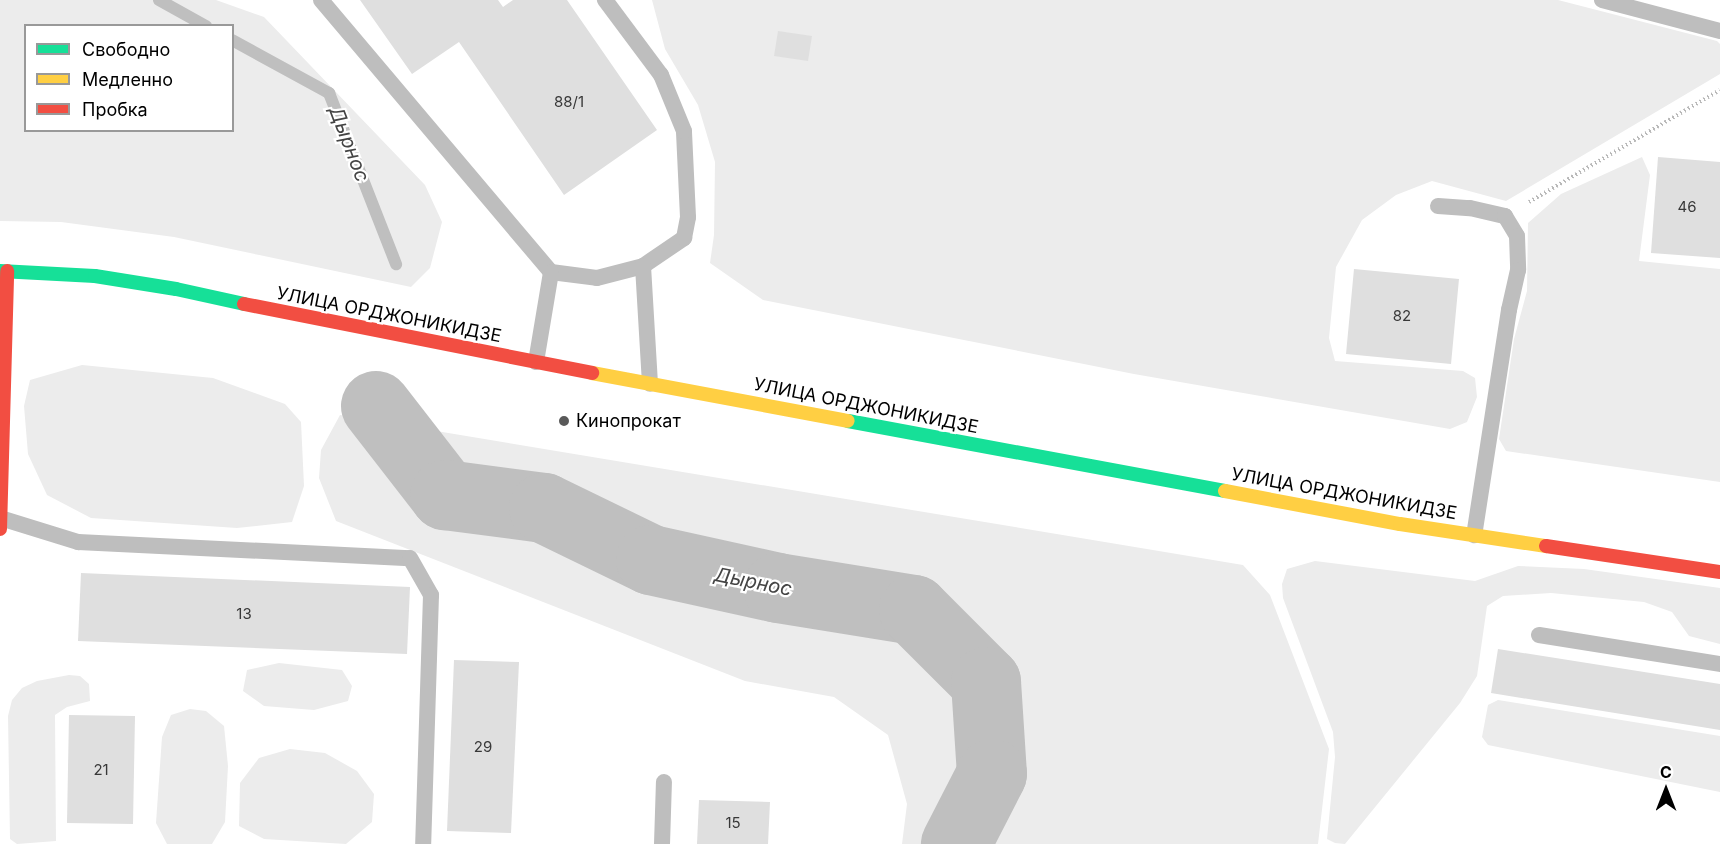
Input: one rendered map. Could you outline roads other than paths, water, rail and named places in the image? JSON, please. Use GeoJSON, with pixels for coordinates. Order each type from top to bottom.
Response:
{"type":"FeatureCollection","features":[{"type":"Feature","properties":{"kind":"main road","name":"УЛИЦА ОРДЖОНИКИДЗЕ"},"geometry":{"type":"LineString","coordinates":[[4,271],[95,276],[176,289],[650,384],[1388,521],[1720,572]]}},
{"type":"Feature","properties":{"kind":"main road"},"geometry":{"type":"LineString","coordinates":[[0,529],[4,271]]}},
{"type":"Feature","properties":{"kind":"lane"},"geometry":{"type":"LineString","coordinates":[[321,0],[551,272],[597,278],[643,266],[684,238],[688,217],[684,131],[661,75],[605,0]]}},
{"type":"Feature","properties":{"kind":"lane"},"geometry":{"type":"LineString","coordinates":[[1602,0],[1720,31]]}},
{"type":"Feature","properties":{"kind":"lane"},"geometry":{"type":"LineString","coordinates":[[1438,206],[1470,208],[1505,216],[1517,236],[1518,270],[1509,310],[1474,535]]}},
{"type":"Feature","properties":{"kind":"lane"},"geometry":{"type":"LineString","coordinates":[[643,266],[650,384]]}},
{"type":"Feature","properties":{"kind":"lane"},"geometry":{"type":"LineString","coordinates":[[536,362],[551,272]]}},
{"type":"Feature","properties":{"kind":"lane"},"geometry":{"type":"LineString","coordinates":[[0,518],[78,542],[410,558],[431,595],[423,844]]}},
{"type":"Feature","properties":{"kind":"lane"},"geometry":{"type":"LineString","coordinates":[[1539,635],[1720,664]]}},
{"type":"Feature","properties":{"kind":"lane"},"geometry":{"type":"LineString","coordinates":[[662,844],[664,782]]}},
{"type":"Feature","properties":{"kind":"waterway","name":"Дырнос"},"geometry":{"type":"LineString","coordinates":[[159,0],[202,24]]}},
{"type":"Feature","properties":{"kind":"waterway","name":"Дырнос"},"geometry":{"type":"LineString","coordinates":[[234,41],[329,93],[396,264]]}},
{"type":"Feature","properties":{"kind":"waterway","name":"Дырнос"},"geometry":{"type":"LineString","coordinates":[[376,406],[445,495],[544,508],[651,560],[778,588],[914,610],[986,682],[992,774],[956,844]]}},
{"type":"Feature","properties":{"kind":"place","name":"Кинопрокат"},"geometry":{"type":"Point","coordinates":[564,421]}}]}
